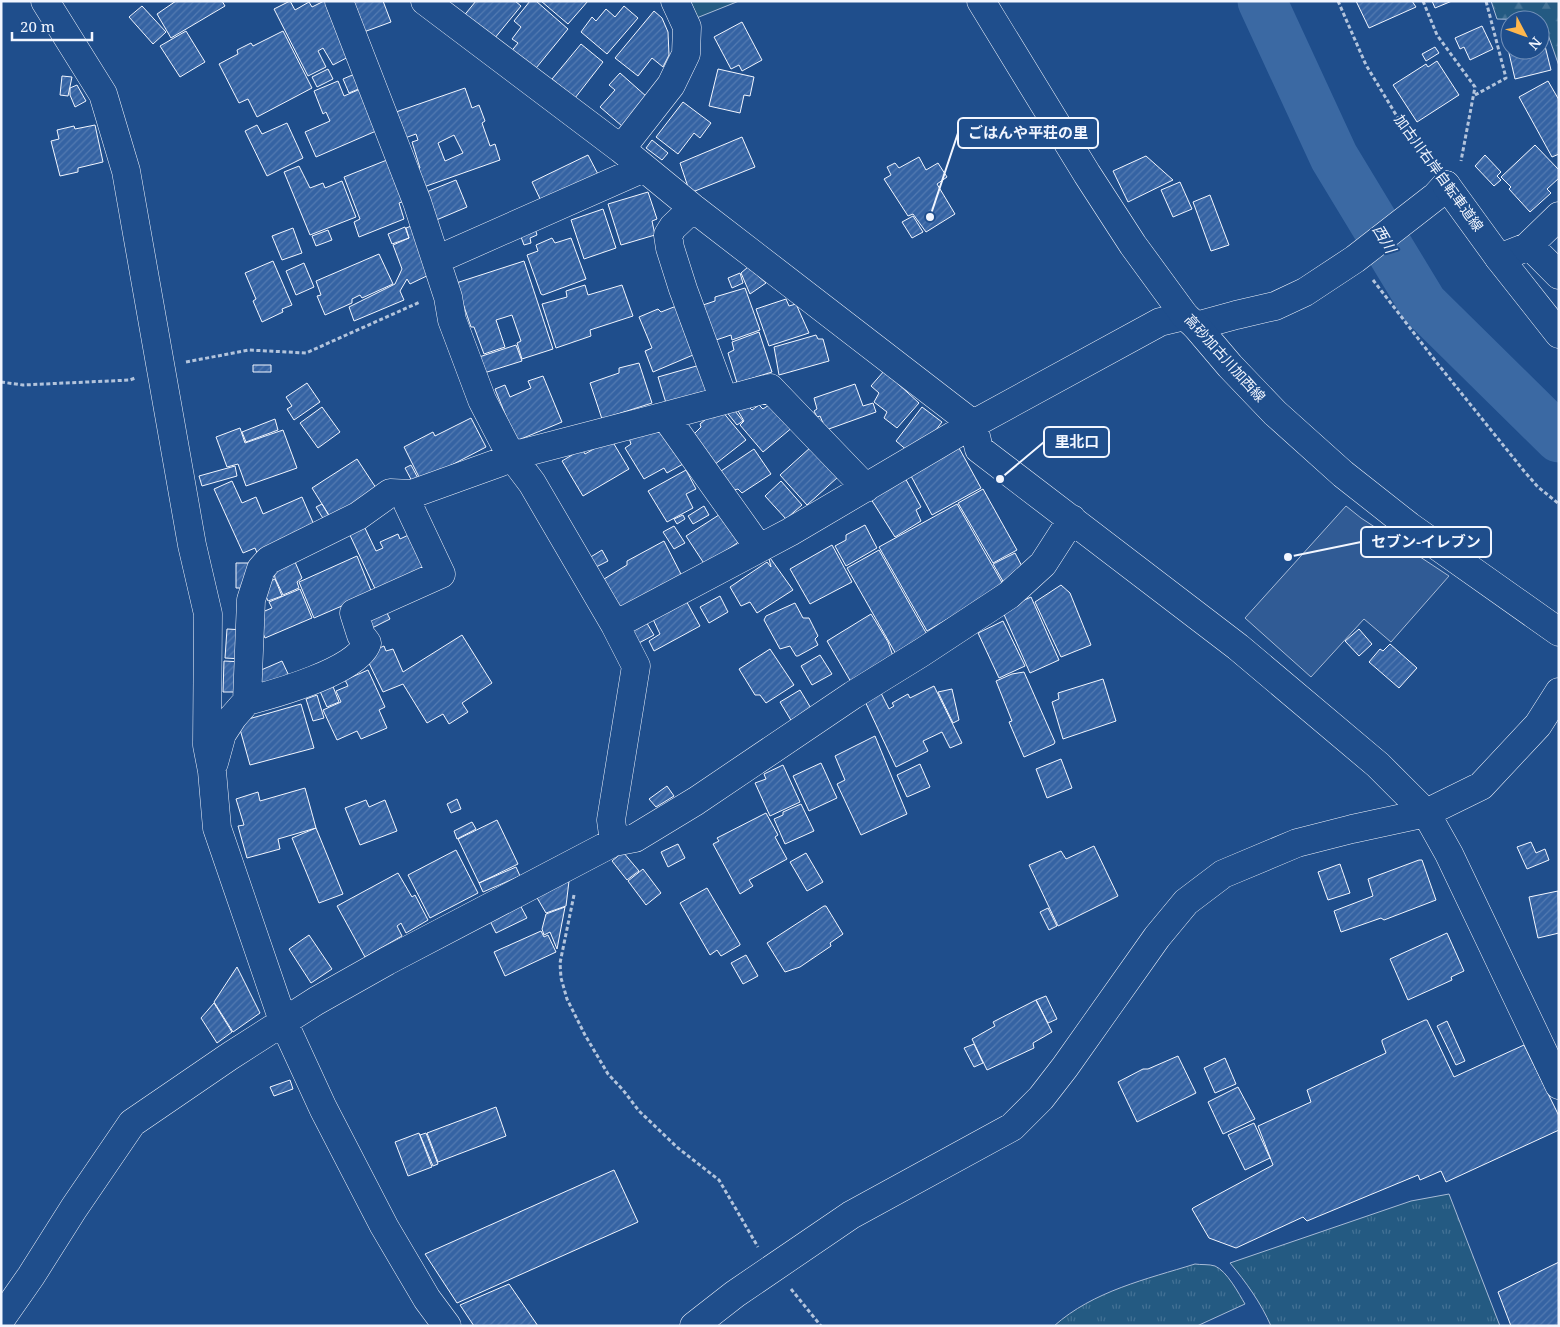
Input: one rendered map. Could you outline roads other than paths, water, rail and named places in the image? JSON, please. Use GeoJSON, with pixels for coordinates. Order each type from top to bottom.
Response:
{"type":"FeatureCollection","features":[{"type":"Feature","properties":{"kind":"street"},"geometry":{"type":"LineString","coordinates":[[45,1],[103,94],[126,171],[192,545],[208,614],[207,745],[212,771],[217,828],[283,1021],[323,1108],[384,1226],[427,1299],[447,1326]]}},
{"type":"Feature","properties":{"kind":"street"},"geometry":{"type":"LineString","coordinates":[[339,1],[414,193],[448,297],[452,320],[482,400],[510,454],[532,483],[615,625],[636,666],[611,820],[614,842]]}},
{"type":"Feature","properties":{"kind":"street"},"geometry":{"type":"LineString","coordinates":[[621,149],[671,85],[686,54],[687,27],[675,1]]}},
{"type":"Feature","properties":{"kind":"street","name":"高砂加古川加西線"},"geometry":{"type":"LineString","coordinates":[[982,1],[1073,151],[1128,237],[1191,321],[1230,366],[1275,413],[1343,474],[1409,526],[1559,632]]}},
{"type":"Feature","properties":{"kind":"street"},"geometry":{"type":"LineString","coordinates":[[427,2],[621,149],[693,208],[973,424],[979,449],[1238,647],[1378,765],[1426,813],[1449,854],[1559,1085]]}},
{"type":"Feature","properties":{"kind":"street"},"geometry":{"type":"LineString","coordinates":[[436,260],[644,168]]}},
{"type":"Feature","properties":{"kind":"street","name":"加古川右岸自転車道線"},"geometry":{"type":"LineString","coordinates":[[1191,321],[1236,315],[1275,306],[1305,292],[1357,258],[1441,190],[1499,258],[1559,334]]}},
{"type":"Feature","properties":{"kind":"street"},"geometry":{"type":"LineString","coordinates":[[693,208],[673,227],[668,235],[670,248],[724,400]]}},
{"type":"Feature","properties":{"kind":"street"},"geometry":{"type":"LineString","coordinates":[[1499,258],[1527,247],[1559,216]]}},
{"type":"Feature","properties":{"kind":"street"},"geometry":{"type":"LineString","coordinates":[[1529,245],[1559,275]]}},
{"type":"Feature","properties":{"kind":"street"},"geometry":{"type":"LineString","coordinates":[[615,625],[759,548],[866,488],[973,424],[1160,322],[1191,321]]}},
{"type":"Feature","properties":{"kind":"street"},"geometry":{"type":"LineString","coordinates":[[246,702],[251,600],[261,569],[269,560],[358,516],[390,493],[412,494],[501,462],[510,454],[541,448],[770,388],[866,488]]}},
{"type":"Feature","properties":{"kind":"street"},"geometry":{"type":"LineString","coordinates":[[665,416],[759,548]]}},
{"type":"Feature","properties":{"kind":"street"},"geometry":{"type":"LineString","coordinates":[[212,771],[222,734],[246,702],[309,681],[338,669],[354,659],[365,650],[367,643],[361,635],[354,614],[441,574],[405,494]]}},
{"type":"Feature","properties":{"kind":"street"},"geometry":{"type":"LineString","coordinates":[[1,1319],[132,1123],[283,1021],[387,961],[614,842],[635,838],[696,801],[853,695],[1009,595],[1043,564],[1072,519]]}},
{"type":"Feature","properties":{"kind":"street"},"geometry":{"type":"LineString","coordinates":[[694,1326],[851,1215],[1012,1127],[1041,1098],[1158,937],[1186,902],[1223,874],[1297,843],[1352,828],[1426,813],[1481,786],[1538,726],[1559,692]]}},
{"type":"Feature","properties":{"kind":"waterway","name":"西川"},"geometry":{"type":"LineString","coordinates":[[1262,1],[1334,157],[1423,304],[1559,438]]}},
{"type":"Feature","properties":{"kind":"place","name":"ごはんや平荘の里"},"geometry":{"type":"Point","coordinates":[930,217]}},
{"type":"Feature","properties":{"kind":"place","name":"里北口"},"geometry":{"type":"Point","coordinates":[1000,479]}},
{"type":"Feature","properties":{"kind":"place","name":"セブン-イレブン"},"geometry":{"type":"Point","coordinates":[1288,557]}}]}
